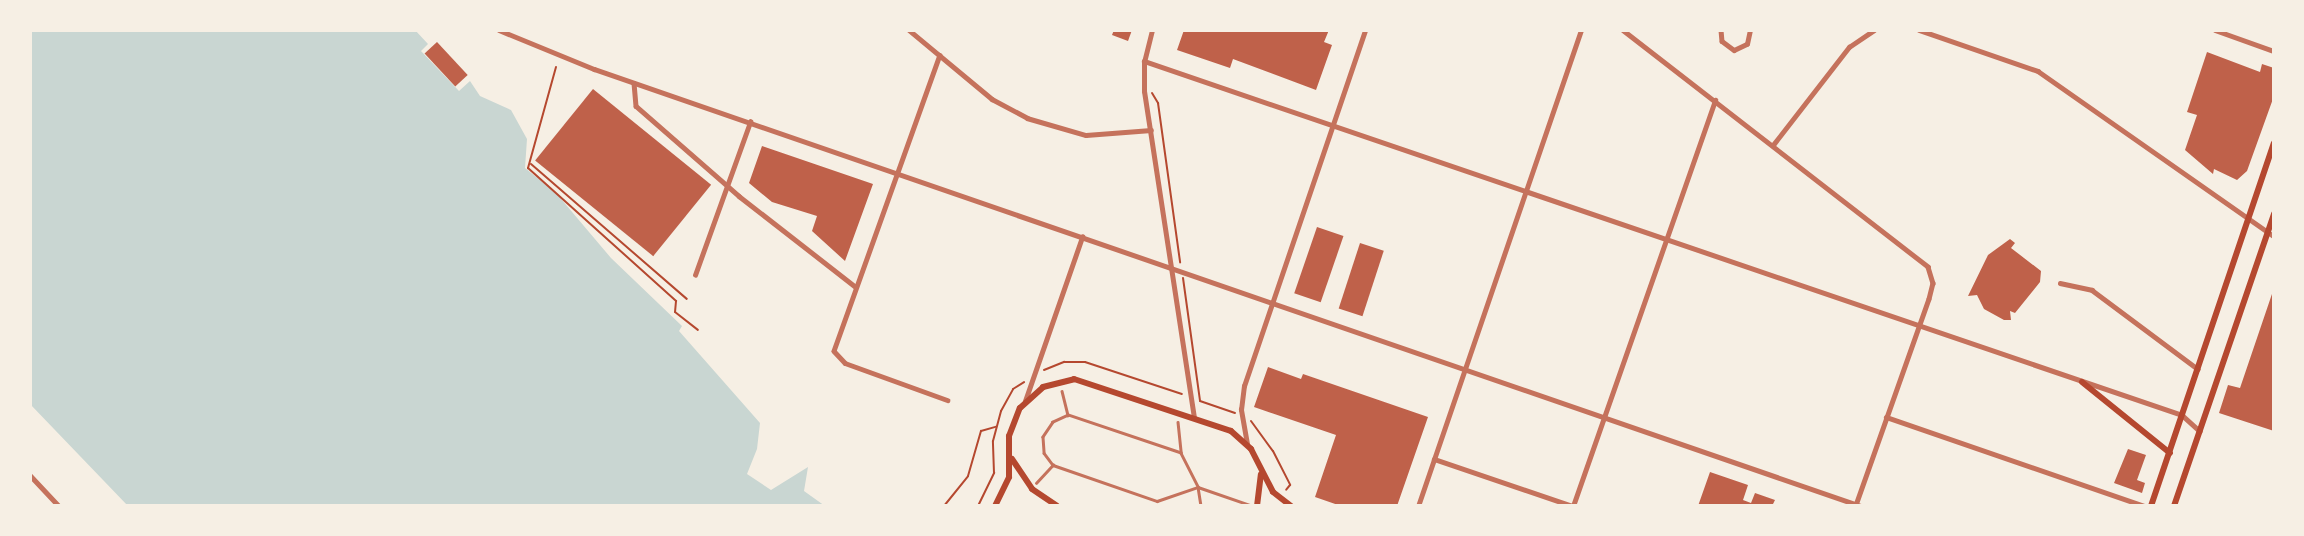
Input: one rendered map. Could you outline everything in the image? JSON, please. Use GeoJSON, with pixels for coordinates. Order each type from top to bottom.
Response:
{"type":"FeatureCollection","features":[{"type":"Feature","properties":{"kind":"main road"},"geometry":{"type":"LineString","coordinates":[[2151,506],[2274,143]]}},
{"type":"Feature","properties":{"kind":"main road"},"geometry":{"type":"LineString","coordinates":[[2174,506],[2271,235],[2274,215]]}},
{"type":"Feature","properties":{"kind":"main road"},"geometry":{"type":"LineString","coordinates":[[995,506],[1009,477],[1011,427],[1025,401],[1050,384],[1082,380],[1231,431],[1247,444],[1273,492],[1291,506]]}},
{"type":"Feature","properties":{"kind":"main road"},"geometry":{"type":"LineString","coordinates":[[2082,382],[2170,453]]}},
{"type":"Feature","properties":{"kind":"main road"},"geometry":{"type":"LineString","coordinates":[[1010,454],[1032,489],[1057,506]]}},
{"type":"Feature","properties":{"kind":"main road"},"geometry":{"type":"LineString","coordinates":[[1254,505],[1260,468]]}},
{"type":"Feature","properties":{"kind":"street"},"geometry":{"type":"LineString","coordinates":[[499,30],[634,83],[1857,506],[1933,283],[1925,262],[1623,30]]}},
{"type":"Feature","properties":{"kind":"street"},"geometry":{"type":"LineString","coordinates":[[909,30],[992,99],[1043,124],[1094,135],[1150,130]]}},
{"type":"Feature","properties":{"kind":"street"},"geometry":{"type":"LineString","coordinates":[[1152,30],[1144,61],[1150,130],[1195,417]]}},
{"type":"Feature","properties":{"kind":"street"},"geometry":{"type":"LineString","coordinates":[[1247,444],[1242,391],[1365,30]]}},
{"type":"Feature","properties":{"kind":"street"},"geometry":{"type":"LineString","coordinates":[[1418,506],[1581,30]]}},
{"type":"Feature","properties":{"kind":"street"},"geometry":{"type":"LineString","coordinates":[[1721,30],[1722,41],[1734,50],[1747,44],[1750,30]]}},
{"type":"Feature","properties":{"kind":"street"},"geometry":{"type":"LineString","coordinates":[[1773,145],[1849,47],[1874,30]]}},
{"type":"Feature","properties":{"kind":"street"},"geometry":{"type":"LineString","coordinates":[[1919,30],[2038,71],[2250,216],[2271,235]]}},
{"type":"Feature","properties":{"kind":"street"},"geometry":{"type":"LineString","coordinates":[[2215,30],[2274,51]]}},
{"type":"Feature","properties":{"kind":"street"},"geometry":{"type":"LineString","coordinates":[[940,55],[835,348],[836,357],[947,400]]}},
{"type":"Feature","properties":{"kind":"street"},"geometry":{"type":"LineString","coordinates":[[1144,61],[2182,415],[2201,432]]}},
{"type":"Feature","properties":{"kind":"street"},"geometry":{"type":"LineString","coordinates":[[634,83],[636,106],[727,186],[856,287]]}},
{"type":"Feature","properties":{"kind":"street"},"geometry":{"type":"LineString","coordinates":[[1434,459],[1573,506],[1715,100]]}},
{"type":"Feature","properties":{"kind":"street"},"geometry":{"type":"LineString","coordinates":[[695,275],[750,122]]}},
{"type":"Feature","properties":{"kind":"street"},"geometry":{"type":"LineString","coordinates":[[1025,401],[1082,237]]}},
{"type":"Feature","properties":{"kind":"street"},"geometry":{"type":"LineString","coordinates":[[2060,283],[2092,290],[2197,369]]}},
{"type":"Feature","properties":{"kind":"street"},"geometry":{"type":"LineString","coordinates":[[1062,391],[1068,415]]}},
{"type":"Feature","properties":{"kind":"street"},"geometry":{"type":"LineString","coordinates":[[1181,453],[1068,415],[1053,422],[1043,437],[1044,453],[1053,465],[1157,500],[1198,487],[1254,505]]}},
{"type":"Feature","properties":{"kind":"street"},"geometry":{"type":"LineString","coordinates":[[1886,416],[2146,506]]}},
{"type":"Feature","properties":{"kind":"street"},"geometry":{"type":"LineString","coordinates":[[1178,422],[1181,453],[1198,487],[1201,506]]}},
{"type":"Feature","properties":{"kind":"street"},"geometry":{"type":"LineString","coordinates":[[1037,484],[1053,465]]}},
{"type":"Feature","properties":{"kind":"street"},"geometry":{"type":"LineString","coordinates":[[30,475],[59,506]]}},
{"type":"Feature","properties":{"kind":"path"},"geometry":{"type":"LineString","coordinates":[[555,67],[528,168],[676,301],[675,312],[698,330]]}},
{"type":"Feature","properties":{"kind":"path"},"geometry":{"type":"LineString","coordinates":[[1152,88],[1178,246]]}},
{"type":"Feature","properties":{"kind":"path"},"geometry":{"type":"LineString","coordinates":[[530,163],[687,299]]}},
{"type":"Feature","properties":{"kind":"path"},"geometry":{"type":"LineString","coordinates":[[1185,298],[1200,401],[1237,414]]}},
{"type":"Feature","properties":{"kind":"path"},"geometry":{"type":"LineString","coordinates":[[1053,365],[1092,363],[1185,395]]}},
{"type":"Feature","properties":{"kind":"path"},"geometry":{"type":"LineString","coordinates":[[978,506],[994,473],[996,427],[1013,389]]}},
{"type":"Feature","properties":{"kind":"path"},"geometry":{"type":"LineString","coordinates":[[1247,421],[1271,447],[1290,485],[1284,491]]}},
{"type":"Feature","properties":{"kind":"path"},"geometry":{"type":"LineString","coordinates":[[944,506],[968,475],[981,431],[985,426],[996,427]]}},
{"type":"Feature","properties":{"kind":"shaded area"},"geometry":{"type":"Polygon","coordinates":[[[30,30],[415,30],[428,44],[421,51],[459,91],[470,81],[480,96],[511,110],[527,139],[525,168],[556,193],[611,258],[682,326],[679,331],[760,423],[757,449],[747,474],[771,490],[808,467],[804,491],[825,506],[128,506],[30,404],[30,30]]]}},
{"type":"Feature","properties":{"kind":"building"},"geometry":{"type":"Polygon","coordinates":[[[1114,30],[1132,30],[1128,41],[1112,35],[1114,30]]]}},
{"type":"Feature","properties":{"kind":"building"},"geometry":{"type":"Polygon","coordinates":[[[1184,30],[1329,30],[1324,42],[1332,45],[1316,90],[1233,59],[1230,68],[1177,50],[1184,30]]]}},
{"type":"Feature","properties":{"kind":"building"},"geometry":{"type":"Polygon","coordinates":[[[437,42],[468,75],[455,87],[425,54],[437,42]]]}},
{"type":"Feature","properties":{"kind":"building"},"geometry":{"type":"Polygon","coordinates":[[[2207,52],[2260,72],[2262,64],[2274,68],[2274,96],[2247,171],[2237,180],[2214,169],[2213,174],[2185,150],[2197,115],[2187,112],[2207,52]]]}},
{"type":"Feature","properties":{"kind":"building"},"geometry":{"type":"Polygon","coordinates":[[[593,89],[711,185],[653,256],[535,160],[593,89]]]}},
{"type":"Feature","properties":{"kind":"building"},"geometry":{"type":"Polygon","coordinates":[[[762,146],[873,184],[845,261],[812,231],[817,216],[772,202],[749,183],[762,146]]]}},
{"type":"Feature","properties":{"kind":"building"},"geometry":{"type":"Polygon","coordinates":[[[1317,227],[1343,236],[1321,302],[1294,293],[1317,227]]]}},
{"type":"Feature","properties":{"kind":"building"},"geometry":{"type":"Polygon","coordinates":[[[2010,239],[2015,243],[2011,248],[2041,271],[2040,282],[2015,313],[2010,311],[2011,320],[2004,320],[1984,309],[1977,295],[1968,296],[1988,255],[2010,239]]]}},
{"type":"Feature","properties":{"kind":"building"},"geometry":{"type":"Polygon","coordinates":[[[1360,243],[1384,251],[1362,316],[1339,309],[1360,243]]]}},
{"type":"Feature","properties":{"kind":"building"},"geometry":{"type":"Polygon","coordinates":[[[2274,288],[2274,431],[2219,413],[2228,385],[2240,388],[2274,288]]]}},
{"type":"Feature","properties":{"kind":"building"},"geometry":{"type":"Polygon","coordinates":[[[1268,367],[1301,379],[1303,374],[1428,417],[1397,506],[1341,506],[1315,497],[1336,435],[1254,407],[1268,367]]]}},
{"type":"Feature","properties":{"kind":"building"},"geometry":{"type":"Polygon","coordinates":[[[2128,449],[2146,455],[2137,480],[2145,483],[2142,493],[2114,483],[2128,449]]]}},
{"type":"Feature","properties":{"kind":"building"},"geometry":{"type":"Polygon","coordinates":[[[1710,472],[1748,485],[1743,500],[1751,503],[1755,493],[1775,500],[1772,506],[1698,506],[1710,472]]]}}]}
